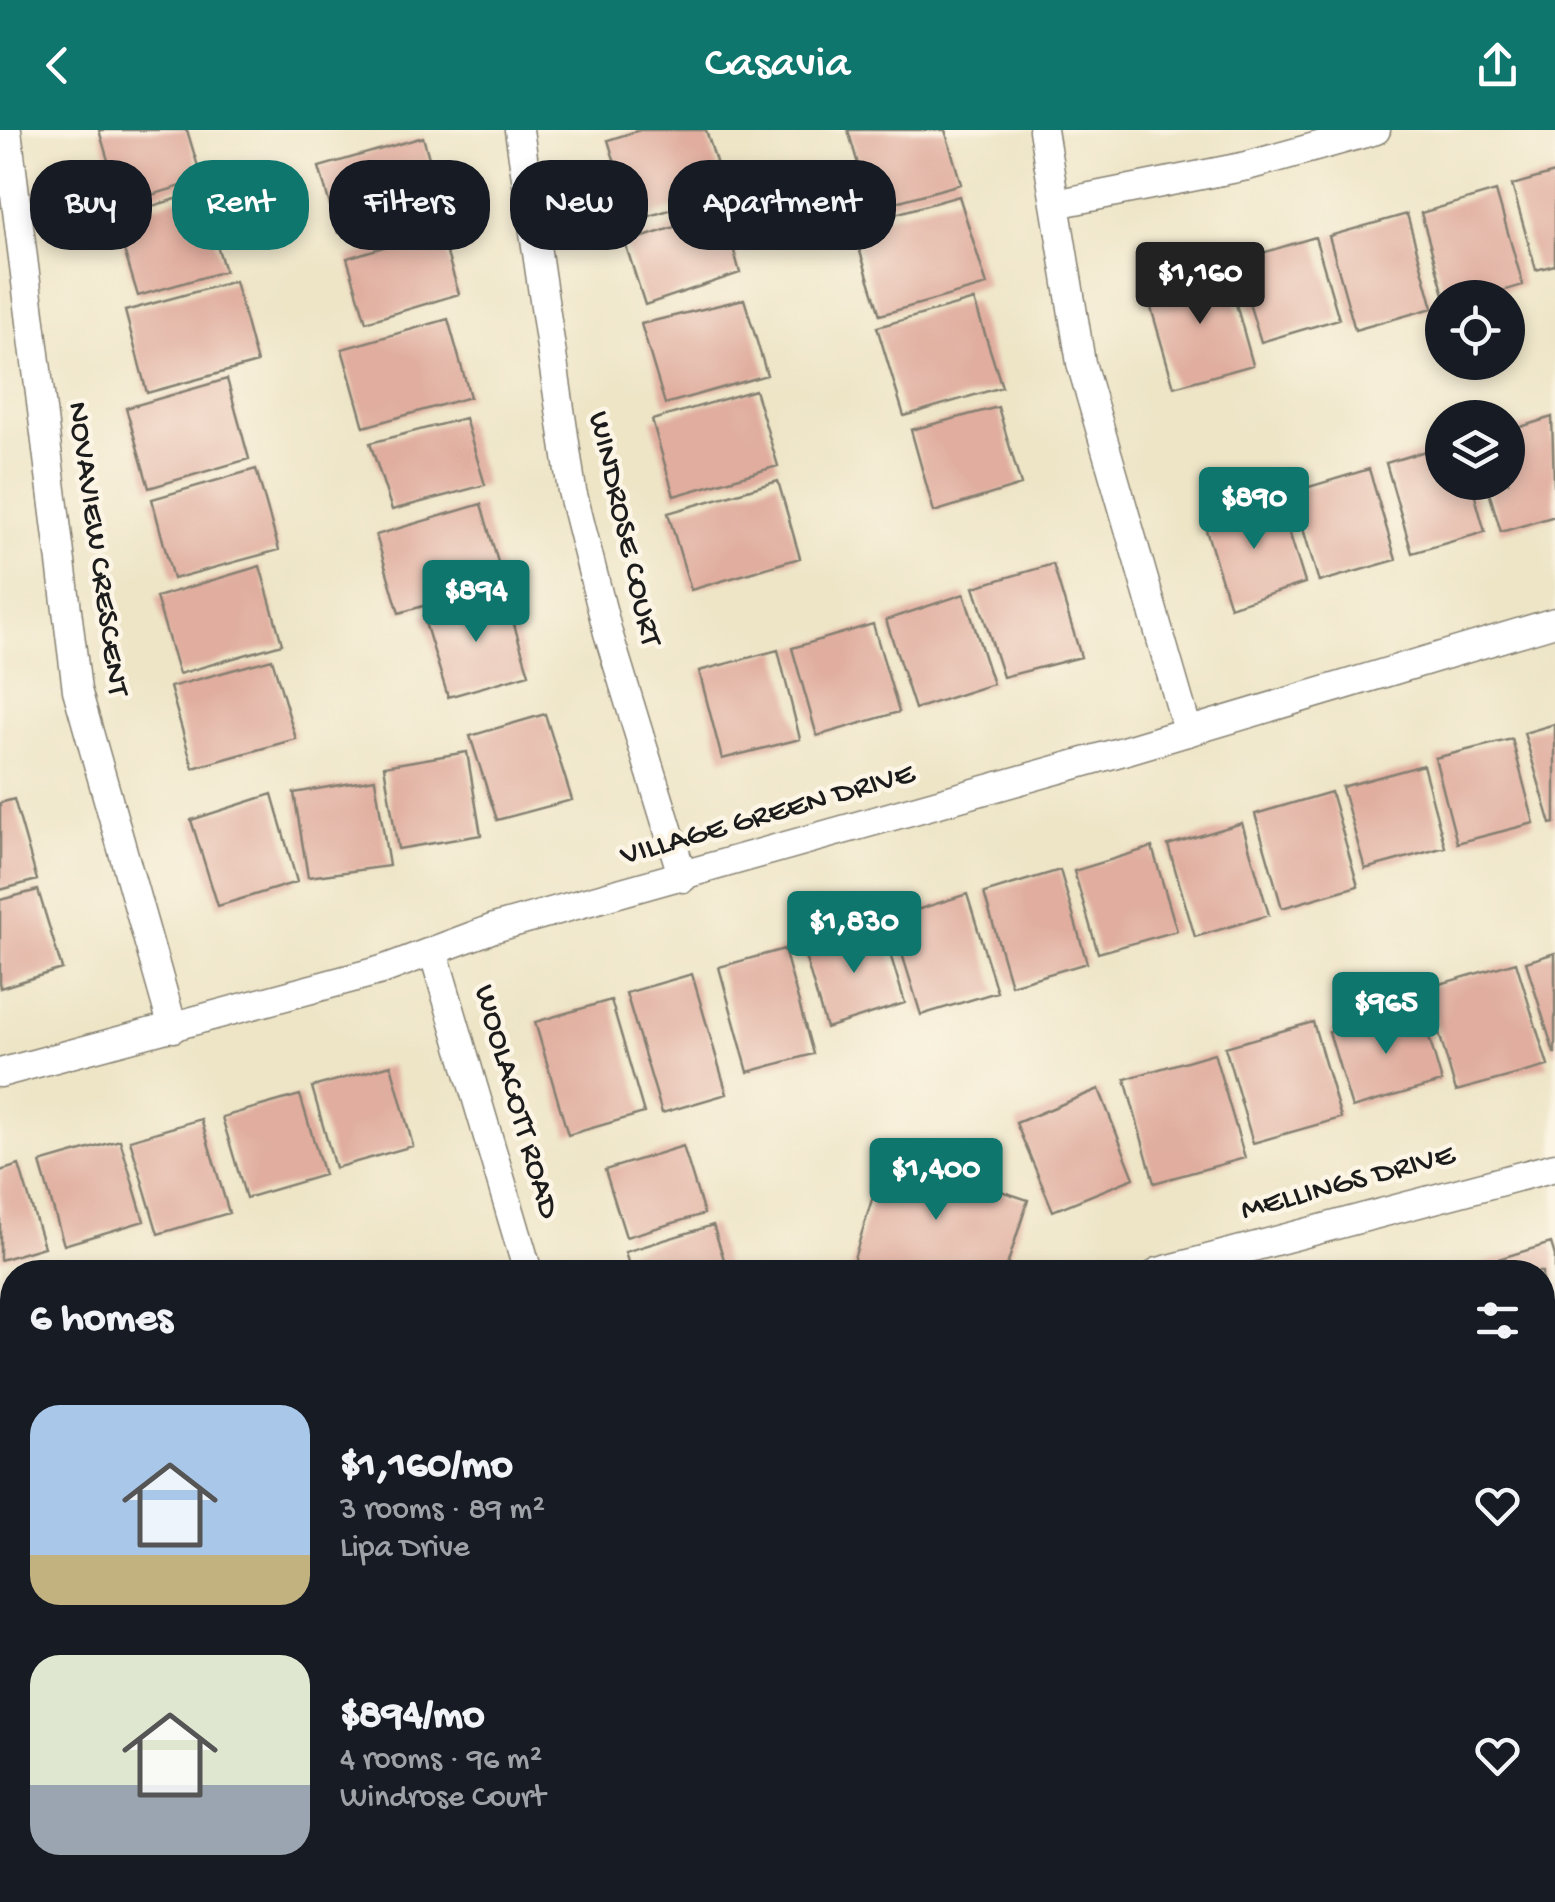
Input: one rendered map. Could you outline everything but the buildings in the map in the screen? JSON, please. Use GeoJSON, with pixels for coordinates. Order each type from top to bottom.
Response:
{"type":"FeatureCollection","features":[{"type":"Feature","properties":{"kind":"street","name":"NOVAVIEW CRESCENT"},"geometry":{"type":"LineString","coordinates":[[7,130],[76,690],[174,1028]]}},
{"type":"Feature","properties":{"kind":"street","name":"WINDROSE COURT"},"geometry":{"type":"LineString","coordinates":[[519,130],[572,491],[608,633],[682,878]]}},
{"type":"Feature","properties":{"kind":"street"},"geometry":{"type":"LineString","coordinates":[[1042,130],[1081,362],[1188,732]]}},
{"type":"Feature","properties":{"kind":"street"},"geometry":{"type":"LineString","coordinates":[[1056,204],[1247,166],[1376,130]]}},
{"type":"Feature","properties":{"kind":"street","name":"VILLAGE GREEN DRIVE"},"geometry":{"type":"LineString","coordinates":[[0,1073],[382,970],[494,928],[682,878],[1555,622]]}},
{"type":"Feature","properties":{"kind":"street","name":"WOOLACOTT ROAD"},"geometry":{"type":"LineString","coordinates":[[434,951],[524,1260]]}},
{"type":"Feature","properties":{"kind":"street","name":"MELLINGS DRIVE"},"geometry":{"type":"LineString","coordinates":[[1203,1260],[1555,1167]]}}]}
